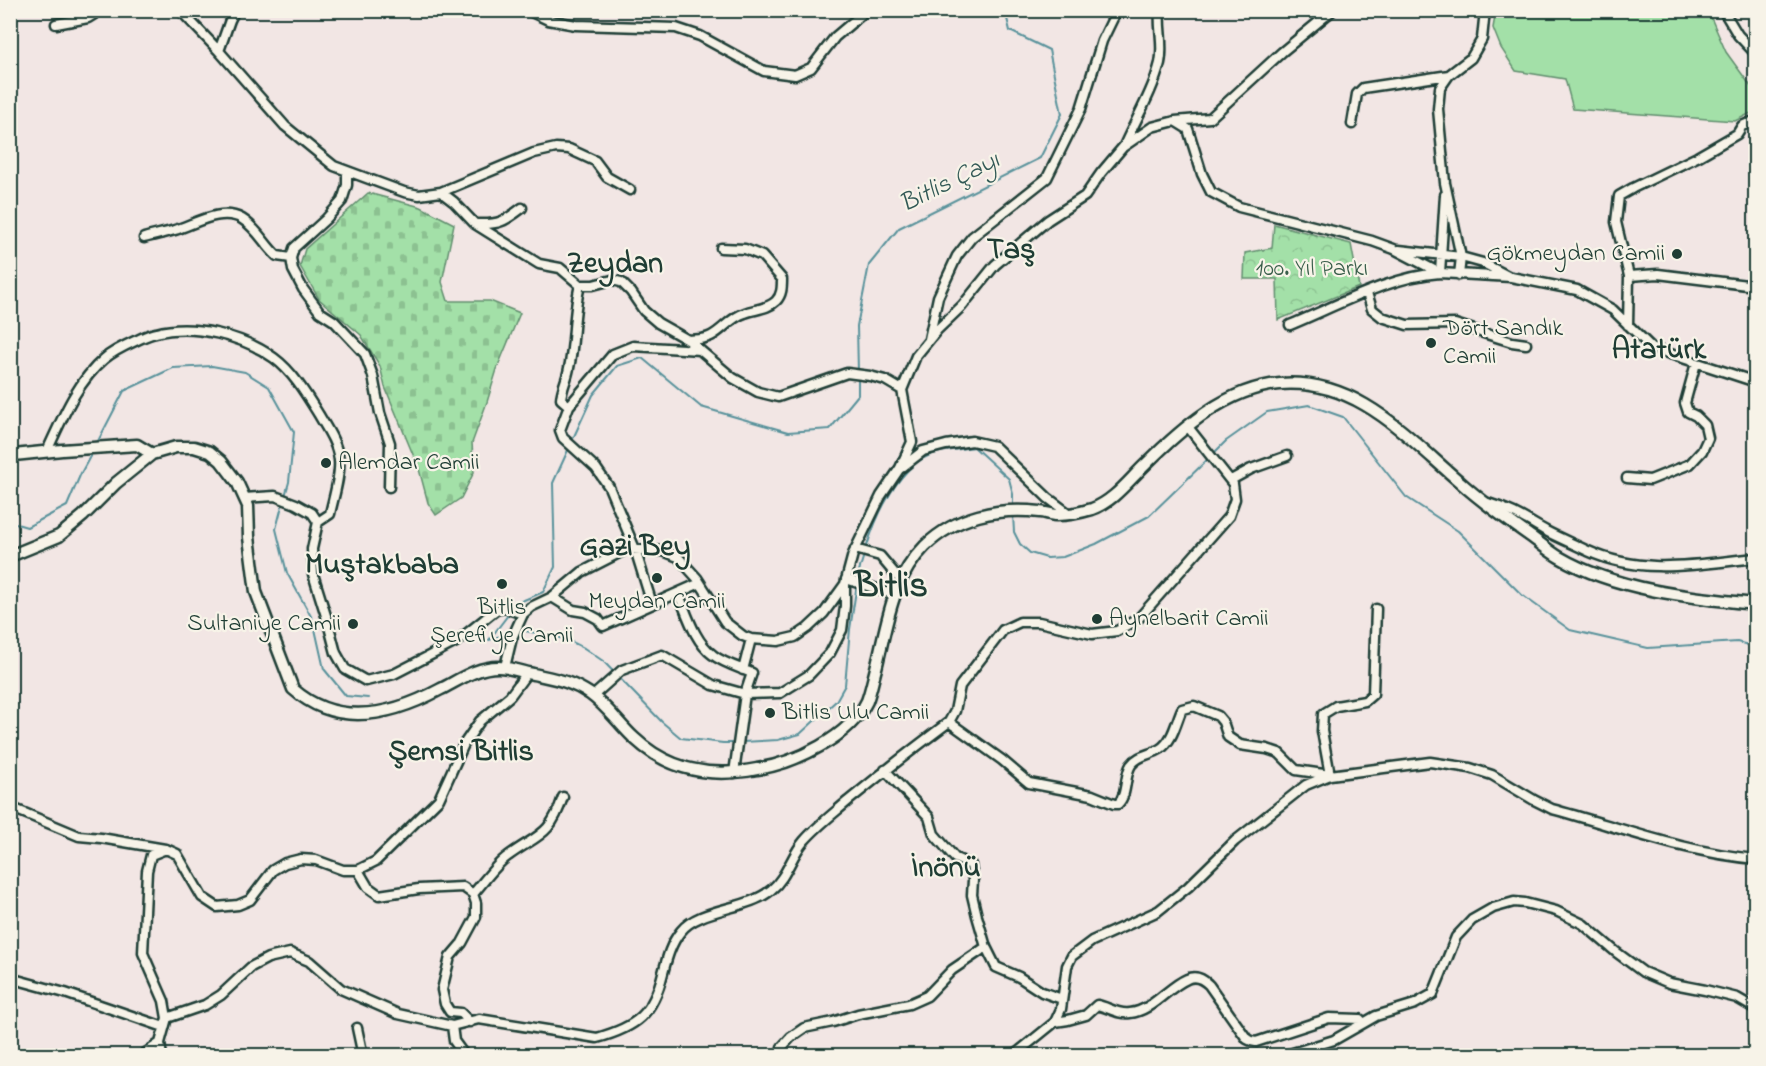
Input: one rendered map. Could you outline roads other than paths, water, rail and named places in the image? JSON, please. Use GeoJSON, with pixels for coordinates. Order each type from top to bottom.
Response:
{"type":"FeatureCollection","features":[{"type":"Feature","properties":{"kind":"main road"},"geometry":{"type":"LineString","coordinates":[[10,556],[59,536],[116,483],[152,454],[176,447],[194,447],[210,452],[221,461],[237,482],[248,506],[249,537],[256,592],[293,690],[301,696],[340,713],[358,715],[380,712],[409,704],[482,668],[505,667],[561,679],[593,696],[637,741],[662,759],[688,768],[717,774],[734,773],[785,764],[828,741],[848,725],[867,702],[880,654],[888,610],[901,581],[912,560],[943,532],[960,522],[982,514],[1000,511],[1041,512],[1058,515],[1092,509],[1112,498],[1165,445],[1210,410],[1251,390],[1272,384],[1300,383],[1339,392],[1360,401],[1382,415],[1483,502],[1560,557],[1617,581],[1666,592],[1755,604]]}},
{"type":"Feature","properties":{"kind":"main road"},"geometry":{"type":"LineString","coordinates":[[10,454],[14,456],[138,444],[152,454]]}},
{"type":"Feature","properties":{"kind":"street"},"geometry":{"type":"LineString","coordinates":[[56,24],[87,18],[101,10]]}},
{"type":"Feature","properties":{"kind":"street"},"geometry":{"type":"LineString","coordinates":[[180,10],[285,126],[334,166],[404,192],[419,195],[441,192],[534,153],[556,148],[569,149],[595,161],[607,177],[630,190]]}},
{"type":"Feature","properties":{"kind":"street"},"geometry":{"type":"LineString","coordinates":[[219,51],[235,10]]}},
{"type":"Feature","properties":{"kind":"street"},"geometry":{"type":"LineString","coordinates":[[527,10],[548,20],[576,25],[676,28],[700,36],[764,70],[795,75],[811,68],[835,38],[864,10]]}},
{"type":"Feature","properties":{"kind":"street"},"geometry":{"type":"LineString","coordinates":[[928,340],[938,297],[957,256],[972,237],[1047,178],[1081,109],[1102,41],[1118,10]]}},
{"type":"Feature","properties":{"kind":"street"},"geometry":{"type":"LineString","coordinates":[[1124,147],[1160,63],[1162,43],[1160,10]]}},
{"type":"Feature","properties":{"kind":"street"},"geometry":{"type":"LineString","coordinates":[[593,696],[622,670],[662,656],[713,685],[745,694],[780,693],[809,675],[830,653],[842,630],[848,581],[857,550],[881,496],[900,468],[912,442],[902,390],[916,356],[928,340],[962,306],[995,265],[1048,220],[1085,196],[1101,173],[1124,147],[1152,127],[1210,118],[1282,52],[1333,10]]}},
{"type":"Feature","properties":{"kind":"street"},"geometry":{"type":"LineString","coordinates":[[1458,275],[1461,257],[1445,183],[1438,109],[1440,88],[1449,75],[1471,58],[1482,39],[1485,10]]}},
{"type":"Feature","properties":{"kind":"street"},"geometry":{"type":"LineString","coordinates":[[1723,10],[1738,35],[1755,54]]}},
{"type":"Feature","properties":{"kind":"street"},"geometry":{"type":"LineString","coordinates":[[1352,124],[1357,94],[1363,88],[1449,75]]}},
{"type":"Feature","properties":{"kind":"street"},"geometry":{"type":"LineString","coordinates":[[1629,325],[1629,276],[1616,222],[1619,196],[1697,158],[1737,134],[1742,126],[1755,120]]}},
{"type":"Feature","properties":{"kind":"street"},"geometry":{"type":"LineString","coordinates":[[1175,122],[1188,129],[1202,174],[1211,192],[1239,207],[1372,241],[1394,249],[1440,273]]}},
{"type":"Feature","properties":{"kind":"street"},"geometry":{"type":"LineString","coordinates":[[347,171],[347,185],[342,201],[294,248],[291,258],[293,270],[303,289],[320,312],[334,321],[366,354],[380,413],[390,443],[389,487]]}},
{"type":"Feature","properties":{"kind":"street"},"geometry":{"type":"LineString","coordinates":[[1440,273],[1445,183]]}},
{"type":"Feature","properties":{"kind":"street"},"geometry":{"type":"LineString","coordinates":[[441,192],[475,224],[539,264],[560,268],[580,285],[593,285],[612,280],[621,282],[632,292],[644,311],[658,323],[688,340],[733,378],[758,392],[778,397],[847,373],[885,380],[902,390]]}},
{"type":"Feature","properties":{"kind":"street"},"geometry":{"type":"LineString","coordinates":[[475,224],[493,225],[508,219],[522,208]]}},
{"type":"Feature","properties":{"kind":"street"},"geometry":{"type":"LineString","coordinates":[[144,238],[212,216],[231,216],[240,218],[255,230],[277,256],[291,258]]}},
{"type":"Feature","properties":{"kind":"street"},"geometry":{"type":"LineString","coordinates":[[688,340],[704,339],[713,335],[736,317],[775,302],[782,290],[782,279],[762,256],[745,249],[721,248]]}},
{"type":"Feature","properties":{"kind":"street"},"geometry":{"type":"LineString","coordinates":[[1394,249],[1461,257],[1483,263],[1511,277]]}},
{"type":"Feature","properties":{"kind":"street"},"geometry":{"type":"LineString","coordinates":[[1290,325],[1366,293],[1420,274],[1511,277],[1576,290],[1613,310],[1652,348],[1755,382]]}},
{"type":"Feature","properties":{"kind":"street"},"geometry":{"type":"LineString","coordinates":[[1629,276],[1658,274],[1747,285]]}},
{"type":"Feature","properties":{"kind":"street"},"geometry":{"type":"LineString","coordinates":[[568,406],[561,399],[562,387],[569,370],[576,300],[580,285]]}},
{"type":"Feature","properties":{"kind":"street"},"geometry":{"type":"LineString","coordinates":[[1366,293],[1372,309],[1382,317],[1407,325],[1455,324],[1512,342],[1526,344]]}},
{"type":"Feature","properties":{"kind":"street"},"geometry":{"type":"LineString","coordinates":[[47,452],[61,420],[86,376],[105,357],[124,346],[156,333],[185,329],[220,334],[253,344],[276,359],[301,386],[333,440],[339,462],[337,479],[330,514],[318,522],[312,549],[313,574],[336,653],[345,669],[366,681],[394,674],[456,642],[496,610],[505,608],[521,613]]}},
{"type":"Feature","properties":{"kind":"street"},"geometry":{"type":"LineString","coordinates":[[652,604],[635,549],[609,487],[596,468],[563,438],[560,430],[568,406],[613,354],[633,346],[700,350]]}},
{"type":"Feature","properties":{"kind":"street"},"geometry":{"type":"LineString","coordinates":[[1627,478],[1650,480],[1690,464],[1702,450],[1708,438],[1705,425],[1688,412],[1685,403],[1696,363]]}},
{"type":"Feature","properties":{"kind":"street"},"geometry":{"type":"LineString","coordinates":[[167,1018],[204,1005],[221,994],[251,967],[268,958],[290,953],[309,961],[341,989],[398,1014],[452,1026],[479,1019],[597,1038],[615,1034],[632,1025],[650,1010],[659,990],[668,953],[682,930],[700,918],[752,901],[771,890],[785,874],[802,842],[820,825],[885,770],[949,722],[955,711],[960,686],[1003,630],[1020,622],[1039,622],[1092,634],[1117,631],[1139,618],[1229,516],[1235,499],[1231,480],[1188,427]]}},
{"type":"Feature","properties":{"kind":"street"},"geometry":{"type":"LineString","coordinates":[[900,468],[924,451],[972,441],[994,446],[1048,498],[1068,513]]}},
{"type":"Feature","properties":{"kind":"street"},"geometry":{"type":"LineString","coordinates":[[1231,480],[1251,469],[1287,456]]}},
{"type":"Feature","properties":{"kind":"street"},"geometry":{"type":"LineString","coordinates":[[244,498],[275,496],[312,513],[318,522]]}},
{"type":"Feature","properties":{"kind":"street"},"geometry":{"type":"LineString","coordinates":[[1483,502],[1508,509],[1546,531],[1591,552],[1637,566],[1673,567],[1755,558]]}},
{"type":"Feature","properties":{"kind":"street"},"geometry":{"type":"LineString","coordinates":[[505,667],[521,613],[552,597],[582,572],[627,549],[663,551],[678,557],[700,583],[725,622],[743,636],[751,639],[778,641],[795,637],[824,613],[848,581]]}},
{"type":"Feature","properties":{"kind":"street"},"geometry":{"type":"LineString","coordinates":[[857,550],[880,556],[901,581]]}},
{"type":"Feature","properties":{"kind":"street"},"geometry":{"type":"LineString","coordinates":[[848,581],[895,595]]}},
{"type":"Feature","properties":{"kind":"street"},"geometry":{"type":"LineString","coordinates":[[552,597],[573,610],[585,612],[598,619],[603,626],[700,583]]}},
{"type":"Feature","properties":{"kind":"street"},"geometry":{"type":"LineString","coordinates":[[678,593],[704,647],[713,656],[752,673],[745,694],[734,773]]}},
{"type":"Feature","properties":{"kind":"street"},"geometry":{"type":"LineString","coordinates":[[1330,775],[1322,731],[1323,714],[1336,706],[1365,701],[1373,694],[1376,609]]}},
{"type":"Feature","properties":{"kind":"street"},"geometry":{"type":"LineString","coordinates":[[743,670],[751,639]]}},
{"type":"Feature","properties":{"kind":"street"},"geometry":{"type":"LineString","coordinates":[[10,807],[79,836],[166,849],[177,854],[202,897],[217,907],[238,905],[250,900],[273,870],[285,863],[301,859],[316,860],[344,870],[358,870],[376,861],[439,799],[464,744],[480,721],[510,696],[526,673]]}},
{"type":"Feature","properties":{"kind":"street"},"geometry":{"type":"LineString","coordinates":[[949,722],[1002,760],[1029,783],[1092,795],[1118,804],[1123,798],[1131,766],[1138,758],[1160,749],[1169,741],[1182,708],[1194,706],[1218,716],[1223,722],[1228,737],[1240,745],[1278,753],[1296,771],[1330,775],[1430,762],[1470,768],[1492,775],[1552,809],[1691,849],[1755,859]]}},
{"type":"Feature","properties":{"kind":"street"},"geometry":{"type":"LineString","coordinates":[[885,770],[929,817],[934,834],[955,858],[971,865],[972,894],[986,947],[996,967],[1019,977],[1042,992],[1062,999]]}},
{"type":"Feature","properties":{"kind":"street"},"geometry":{"type":"LineString","coordinates":[[1013,1056],[1055,1022],[1061,1009],[1067,966],[1072,956],[1092,941],[1158,910],[1188,887],[1235,841],[1284,801],[1306,785],[1330,775]]}},
{"type":"Feature","properties":{"kind":"street"},"geometry":{"type":"LineString","coordinates":[[473,894],[506,858],[539,837],[550,826],[563,797]]}},
{"type":"Feature","properties":{"kind":"street"},"geometry":{"type":"LineString","coordinates":[[162,1056],[160,1042],[167,1018],[164,1001],[143,953],[147,871],[151,855],[166,849]]}},
{"type":"Feature","properties":{"kind":"street"},"geometry":{"type":"LineString","coordinates":[[358,870],[368,887],[379,895],[419,889],[463,887],[473,894],[476,903],[476,917],[462,943],[450,957],[442,990],[445,1004],[450,1012],[461,1013],[470,1022]]}},
{"type":"Feature","properties":{"kind":"street"},"geometry":{"type":"LineString","coordinates":[[1283,1056],[1334,1040],[1376,1016],[1415,1004],[1433,994],[1456,937],[1472,920],[1494,908],[1514,902],[1556,911],[1583,924],[1643,972],[1669,983],[1737,999],[1755,1009]]}},
{"type":"Feature","properties":{"kind":"street"},"geometry":{"type":"LineString","coordinates":[[781,1056],[782,1047],[804,1028],[909,1004],[927,996],[952,970],[986,947]]}},
{"type":"Feature","properties":{"kind":"street"},"geometry":{"type":"LineString","coordinates":[[10,978],[65,993],[164,1027]]}},
{"type":"Feature","properties":{"kind":"street"},"geometry":{"type":"LineString","coordinates":[[1055,1022],[1086,1015],[1097,1005],[1120,1013],[1133,1013],[1154,1002],[1187,979],[1195,978],[1209,985],[1247,1039],[1251,1041],[1256,1042],[1329,1018],[1360,1019],[1364,1023]]}},
{"type":"Feature","properties":{"kind":"street"},"geometry":{"type":"LineString","coordinates":[[452,1026],[454,1041],[465,1056]]}},
{"type":"Feature","properties":{"kind":"street"},"geometry":{"type":"LineString","coordinates":[[357,1029],[363,1056]]}},
{"type":"Feature","properties":{"kind":"street"},"geometry":{"type":"LineString","coordinates":[[141,1056],[160,1042]]}},
{"type":"Feature","properties":{"kind":"waterway","name":"Bitlis Çayı"},"geometry":{"type":"LineString","coordinates":[[858,372],[857,326],[869,265],[899,228],[1040,158],[1062,114],[1049,50],[1010,31],[1005,10]]}},
{"type":"Feature","properties":{"kind":"waterway","name":"Bitlis Çayı"},"geometry":{"type":"LineString","coordinates":[[571,443],[593,395],[617,366],[642,358],[701,407],[788,432],[830,429],[858,395],[858,378]]}},
{"type":"Feature","properties":{"kind":"waterway","name":"Bitlis Çayı"},"geometry":{"type":"LineString","coordinates":[[97,443],[124,391],[173,368],[212,366],[245,372],[269,387],[294,432],[289,482],[285,496]]}},
{"type":"Feature","properties":{"kind":"waterway"},"geometry":{"type":"LineString","coordinates":[[1212,455],[1226,441],[1267,412],[1309,405],[1343,417],[1406,497],[1458,531],[1522,595],[1570,630],[1648,648],[1737,642],[1756,647]]}},
{"type":"Feature","properties":{"kind":"waterway"},"geometry":{"type":"LineString","coordinates":[[866,549],[876,521],[900,479],[923,459],[936,453],[974,447],[1009,479],[1013,506]]}},
{"type":"Feature","properties":{"kind":"waterway","name":"Bitlis Çayı"},"geometry":{"type":"LineString","coordinates":[[489,640],[517,603],[543,592],[555,567],[553,483],[569,448]]}},
{"type":"Feature","properties":{"kind":"waterway","name":"Bitlis Çayı"},"geometry":{"type":"LineString","coordinates":[[10,522],[27,527],[67,506],[93,451]]}},
{"type":"Feature","properties":{"kind":"waterway"},"geometry":{"type":"LineString","coordinates":[[1013,515],[1014,532],[1020,544],[1030,553],[1047,558],[1063,557],[1096,544],[1149,516],[1208,459]]}},
{"type":"Feature","properties":{"kind":"waterway","name":"Bitlis Çayı"},"geometry":{"type":"LineString","coordinates":[[283,502],[276,529],[287,573],[313,620],[324,669],[346,696],[368,698]]}},
{"type":"Feature","properties":{"kind":"waterway"},"geometry":{"type":"LineString","coordinates":[[742,742],[778,740],[800,734],[836,701],[845,685],[850,629],[859,571],[864,555]]}},
{"type":"Feature","properties":{"kind":"waterway"},"geometry":{"type":"LineString","coordinates":[[520,630],[553,636],[584,648],[603,661],[662,722],[681,738],[736,743]]}},
{"type":"Feature","properties":{"kind":"waterway"},"geometry":{"type":"LineString","coordinates":[[489,640],[512,632]]}},
{"type":"Feature","properties":{"kind":"place","name":"Gökmeydan Camii"},"geometry":{"type":"Point","coordinates":[1677,254]}},
{"type":"Feature","properties":{"kind":"place","name":"Dört Sandık Camii"},"geometry":{"type":"Point","coordinates":[1431,343]}},
{"type":"Feature","properties":{"kind":"place","name":"Alemdar Camii"},"geometry":{"type":"Point","coordinates":[326,463]}},
{"type":"Feature","properties":{"kind":"place","name":"Meydan Camii"},"geometry":{"type":"Point","coordinates":[657,578]}},
{"type":"Feature","properties":{"kind":"place","name":"Bitlis Şerefiye Camii"},"geometry":{"type":"Point","coordinates":[502,584]}},
{"type":"Feature","properties":{"kind":"place","name":"Aynelbarit Camii"},"geometry":{"type":"Point","coordinates":[1097,619]}},
{"type":"Feature","properties":{"kind":"place","name":"Sultaniye Camii"},"geometry":{"type":"Point","coordinates":[353,624]}},
{"type":"Feature","properties":{"kind":"place","name":"Bitlis Ulu Camii"},"geometry":{"type":"Point","coordinates":[770,713]}},
{"type":"Feature","properties":{"kind":"district","name":"Taş"},"geometry":{"type":"Point","coordinates":[1011,251]}},
{"type":"Feature","properties":{"kind":"district","name":"Zeydan"},"geometry":{"type":"Point","coordinates":[615,265]}},
{"type":"Feature","properties":{"kind":"district","name":"Atatürk"},"geometry":{"type":"Point","coordinates":[1659,351]}},
{"type":"Feature","properties":{"kind":"district","name":"Gazi Bey"},"geometry":{"type":"Point","coordinates":[635,548]}},
{"type":"Feature","properties":{"kind":"district","name":"Muştakbaba"},"geometry":{"type":"Point","coordinates":[382,566]}},
{"type":"Feature","properties":{"kind":"district","name":"Bitlis"},"geometry":{"type":"Point","coordinates":[891,587]}},
{"type":"Feature","properties":{"kind":"district","name":"Şemsi Bitlis"},"geometry":{"type":"Point","coordinates":[461,753]}},
{"type":"Feature","properties":{"kind":"district","name":"İnönü"},"geometry":{"type":"Point","coordinates":[946,869]}},
{"type":"Feature","properties":{"kind":"park label","name":"100. Yıl Parkı"},"geometry":{"type":"Point","coordinates":[1312,269]}}]}
